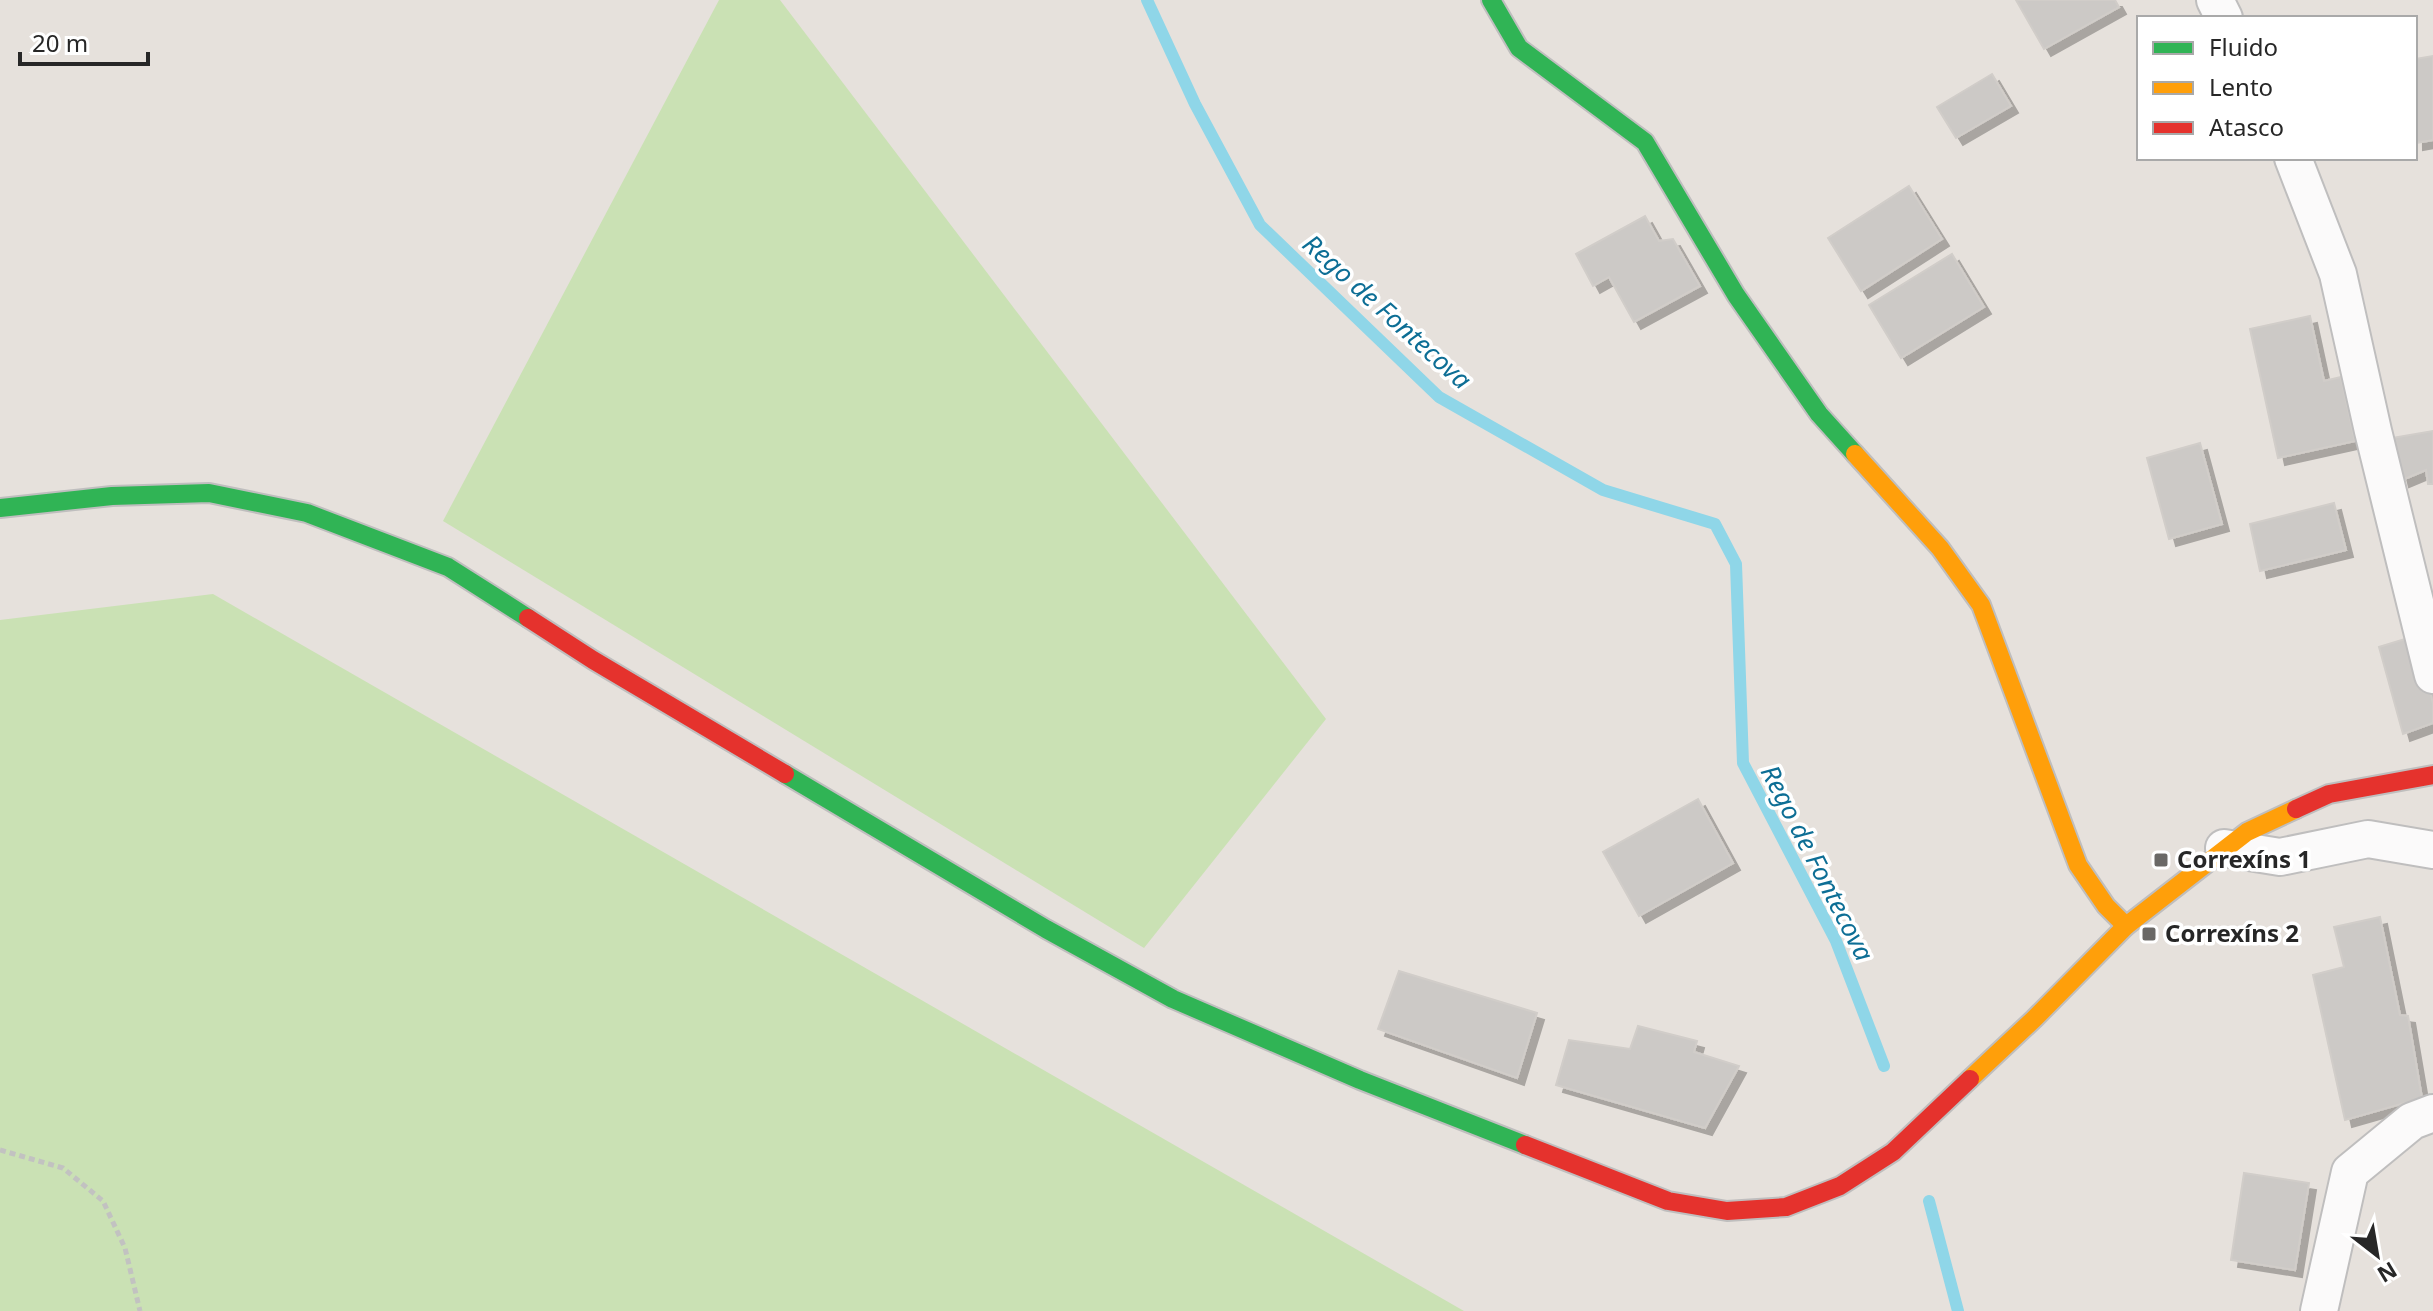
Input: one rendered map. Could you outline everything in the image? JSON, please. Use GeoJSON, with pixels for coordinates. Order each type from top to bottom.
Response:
{"type":"FeatureCollection","features":[{"type":"Feature","properties":{"kind":"street"},"geometry":{"type":"LineString","coordinates":[[1491,0],[1519,48],[1645,142],[1736,295],[1819,414],[1940,548],[1981,605],[2078,865],[2106,906],[2126,926]]}},
{"type":"Feature","properties":{"kind":"street"},"geometry":{"type":"LineString","coordinates":[[2294,160],[2338,274],[2433,675]]}},
{"type":"Feature","properties":{"kind":"street"},"geometry":{"type":"LineString","coordinates":[[0,508],[112,496],[209,493],[307,513],[448,567],[607,668],[1046,929],[1173,999],[1360,1080],[1668,1201],[1727,1211],[1786,1207],[1840,1186],[1893,1152],[2034,1019],[2126,926],[2247,832],[2329,794],[2433,775]]}},
{"type":"Feature","properties":{"kind":"street"},"geometry":{"type":"LineString","coordinates":[[2224,848],[2280,857],[2368,839],[2433,850]]}},
{"type":"Feature","properties":{"kind":"street"},"geometry":{"type":"LineString","coordinates":[[2319,1311],[2350,1172],[2412,1121],[2433,1113]]}},
{"type":"Feature","properties":{"kind":"path"},"geometry":{"type":"LineString","coordinates":[[0,1150],[63,1168],[103,1201],[125,1248],[140,1311]]}},
{"type":"Feature","properties":{"kind":"green space"},"geometry":{"type":"Polygon","coordinates":[[[719,0],[780,0],[1326,719],[1144,948],[443,521],[719,0]]]}},
{"type":"Feature","properties":{"kind":"green space"},"geometry":{"type":"Polygon","coordinates":[[[213,594],[1464,1311],[0,1311],[0,620],[213,594]]]}},
{"type":"Feature","properties":{"kind":"building"},"geometry":{"type":"Polygon","coordinates":[[[2016,0],[2115,0],[2119,7],[2044,49],[2016,0]]]}},
{"type":"Feature","properties":{"kind":"building"},"geometry":{"type":"Polygon","coordinates":[[[2433,56],[2433,140],[2417,143],[2417,59],[2433,56]]]}},
{"type":"Feature","properties":{"kind":"building"},"geometry":{"type":"Polygon","coordinates":[[[1992,74],[2011,106],[1956,138],[1937,107],[1992,74]]]}},
{"type":"Feature","properties":{"kind":"building"},"geometry":{"type":"Polygon","coordinates":[[[1909,186],[1942,239],[1861,291],[1828,238],[1909,186]]]}},
{"type":"Feature","properties":{"kind":"building"},"geometry":{"type":"Polygon","coordinates":[[[1645,216],[1659,241],[1673,239],[1700,286],[1634,322],[1609,277],[1593,286],[1576,254],[1645,216]]]}},
{"type":"Feature","properties":{"kind":"building"},"geometry":{"type":"Polygon","coordinates":[[[1952,254],[1984,307],[1901,358],[1869,305],[1952,254]]]}},
{"type":"Feature","properties":{"kind":"building"},"geometry":{"type":"Polygon","coordinates":[[[2310,316],[2324,381],[2341,377],[2355,441],[2278,458],[2250,329],[2310,316]]]}},
{"type":"Feature","properties":{"kind":"building"},"geometry":{"type":"Polygon","coordinates":[[[2433,431],[2433,484],[2428,484],[2426,470],[2402,480],[2392,438],[2433,431]]]}},
{"type":"Feature","properties":{"kind":"building"},"geometry":{"type":"Polygon","coordinates":[[[2200,443],[2222,524],[2169,539],[2147,458],[2200,443]]]}},
{"type":"Feature","properties":{"kind":"building"},"geometry":{"type":"Polygon","coordinates":[[[2334,503],[2346,550],[2260,571],[2250,524],[2334,503]]]}},
{"type":"Feature","properties":{"kind":"building"},"geometry":{"type":"Polygon","coordinates":[[[2418,635],[2433,704],[2433,723],[2403,734],[2379,647],[2418,635]]]}},
{"type":"Feature","properties":{"kind":"building"},"geometry":{"type":"Polygon","coordinates":[[[1698,799],[1733,863],[1639,916],[1603,852],[1698,799]]]}},
{"type":"Feature","properties":{"kind":"building"},"geometry":{"type":"Polygon","coordinates":[[[2380,917],[2400,1015],[2408,1016],[2422,1098],[2345,1120],[2313,975],[2344,967],[2334,927],[2380,917]]]}},
{"type":"Feature","properties":{"kind":"building"},"geometry":{"type":"Polygon","coordinates":[[[1399,971],[1537,1013],[1517,1078],[1378,1029],[1399,971]]]}},
{"type":"Feature","properties":{"kind":"building"},"geometry":{"type":"Polygon","coordinates":[[[1638,1026],[1697,1041],[1694,1052],[1739,1066],[1705,1128],[1556,1085],[1569,1040],[1630,1049],[1638,1026]]]}},
{"type":"Feature","properties":{"kind":"building"},"geometry":{"type":"Polygon","coordinates":[[[2244,1173],[2309,1183],[2295,1270],[2231,1260],[2244,1173]]]}},
{"type":"Feature","properties":{"kind":"waterway","name":"Rego de Fontecova"},"geometry":{"type":"LineString","coordinates":[[1147,0],[1195,104],[1260,225],[1439,397],[1603,490],[1715,524],[1736,564],[1743,763],[1836,941],[1884,1066]]}},
{"type":"Feature","properties":{"kind":"waterway","name":"Rego de Fontecova"},"geometry":{"type":"LineString","coordinates":[[1929,1201],[1958,1311]]}},
{"type":"Feature","properties":{"kind":"traffic: fast"},"geometry":{"type":"LineString","coordinates":[[1491,0],[1519,48],[1645,142],[1736,295],[1819,414],[1855,454]]}},
{"type":"Feature","properties":{"kind":"traffic: fast"},"geometry":{"type":"LineString","coordinates":[[0,508],[112,496],[209,493],[307,513],[448,567],[528,618]]}},
{"type":"Feature","properties":{"kind":"traffic: fast"},"geometry":{"type":"LineString","coordinates":[[785,774],[1046,929],[1173,999],[1360,1080],[1525,1145]]}},
{"type":"Feature","properties":{"kind":"traffic: slow"},"geometry":{"type":"LineString","coordinates":[[1855,454],[1940,548],[1981,605],[2078,865],[2106,906],[2126,926]]}},
{"type":"Feature","properties":{"kind":"traffic: slow"},"geometry":{"type":"LineString","coordinates":[[1970,1079],[2126,926],[2247,832],[2296,809]]}},
{"type":"Feature","properties":{"kind":"traffic: jam"},"geometry":{"type":"LineString","coordinates":[[528,618],[785,774]]}},
{"type":"Feature","properties":{"kind":"traffic: jam"},"geometry":{"type":"LineString","coordinates":[[2296,809],[2329,794],[2433,775]]}},
{"type":"Feature","properties":{"kind":"traffic: jam"},"geometry":{"type":"LineString","coordinates":[[1525,1145],[1668,1201],[1727,1211],[1786,1207],[1840,1186],[1893,1152],[1970,1079]]}},
{"type":"Feature","properties":{"kind":"place","name":"Correxíns 1"},"geometry":{"type":"Point","coordinates":[2161,860]}},
{"type":"Feature","properties":{"kind":"place","name":"Correxíns 2"},"geometry":{"type":"Point","coordinates":[2149,934]}}]}
